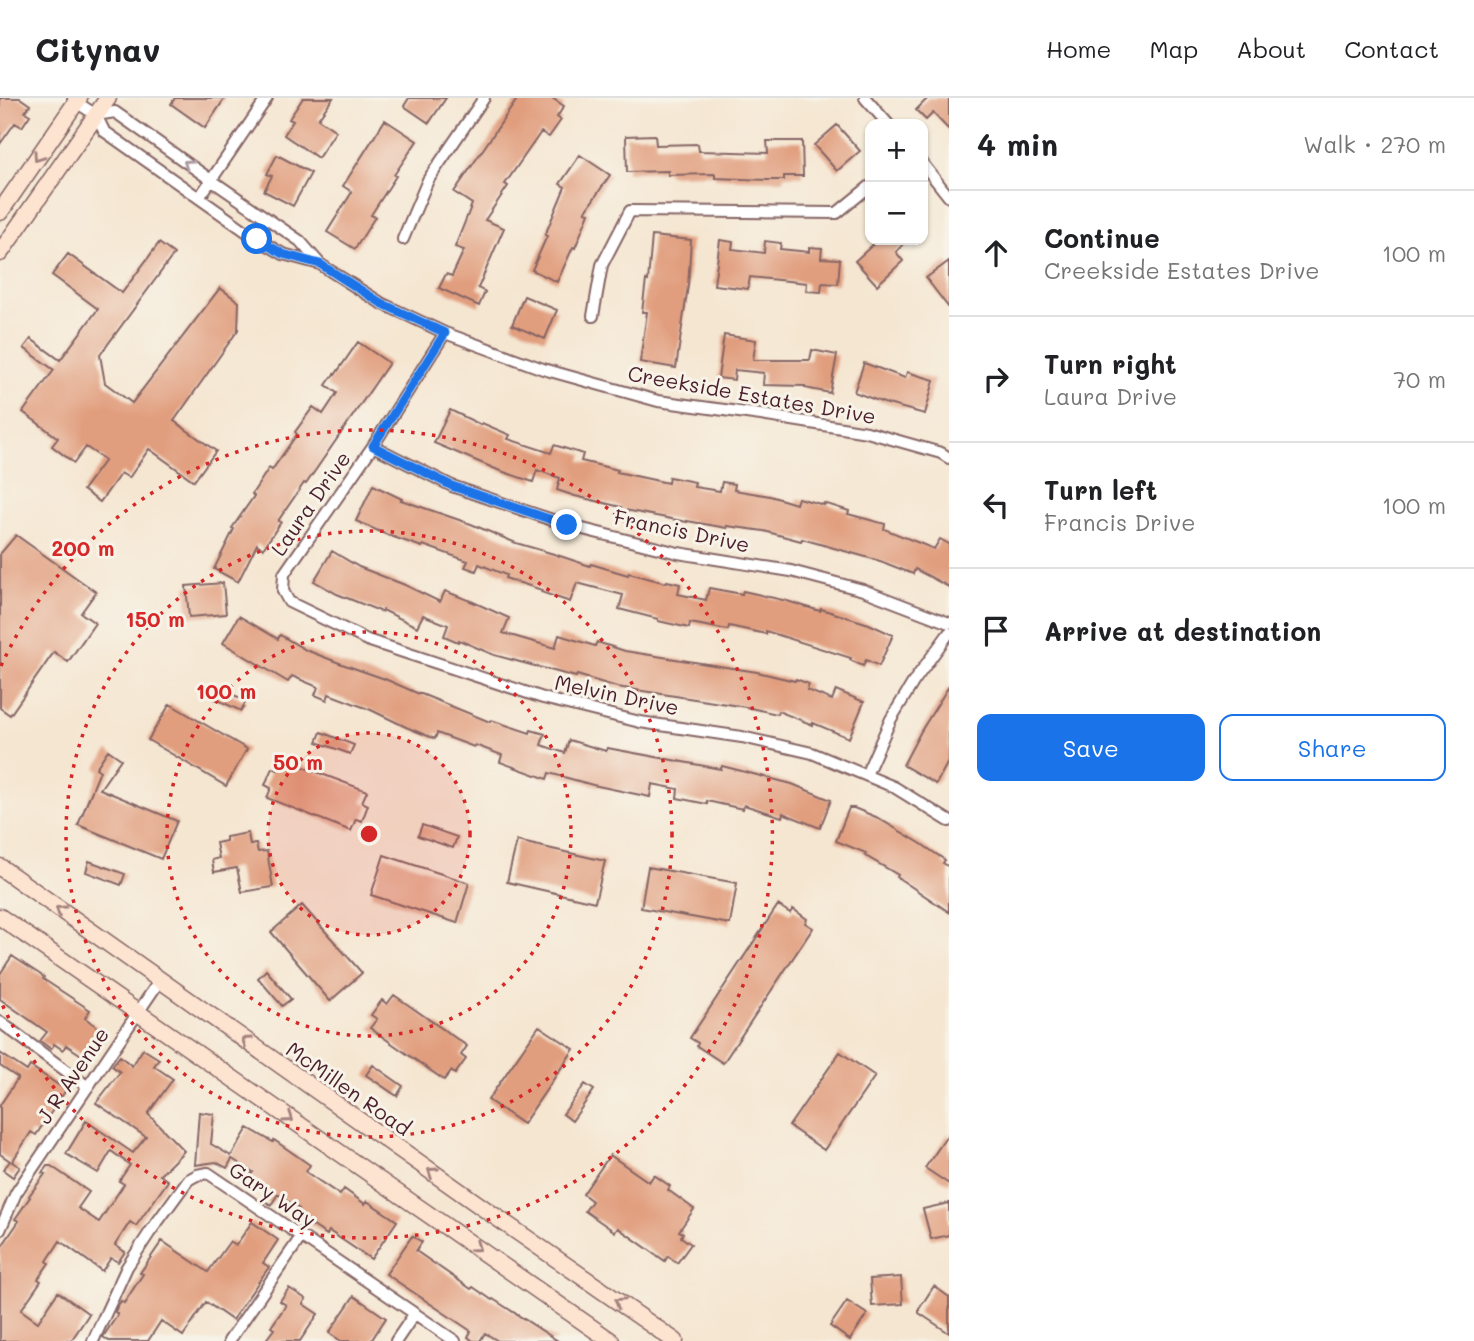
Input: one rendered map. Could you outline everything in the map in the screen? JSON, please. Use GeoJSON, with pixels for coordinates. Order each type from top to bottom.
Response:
{"type":"FeatureCollection","features":[{"type":"Feature","properties":{"kind":"main road"},"geometry":{"type":"LineString","coordinates":[[0,253],[108,98]]}},
{"type":"Feature","properties":{"kind":"main road"},"geometry":{"type":"LineString","coordinates":[[0,212],[75,99]]}},
{"type":"Feature","properties":{"kind":"main road","name":"McMillen Road"},"geometry":{"type":"LineString","coordinates":[[0,867],[675,1341]]}},
{"type":"Feature","properties":{"kind":"main road"},"geometry":{"type":"LineString","coordinates":[[0,917],[611,1341]]}},
{"type":"Feature","properties":{"kind":"street"},"geometry":{"type":"LineString","coordinates":[[199,198],[267,98]]}},
{"type":"Feature","properties":{"kind":"street"},"geometry":{"type":"LineString","coordinates":[[403,239],[428,180],[484,98]]}},
{"type":"Feature","properties":{"kind":"street"},"geometry":{"type":"LineString","coordinates":[[865,98],[884,119]]}},
{"type":"Feature","properties":{"kind":"street"},"geometry":{"type":"LineString","coordinates":[[75,99],[96,115]]}},
{"type":"Feature","properties":{"kind":"street","name":"Creekside Estates Drive"},"geometry":{"type":"LineString","coordinates":[[320,264],[283,254],[257,239],[104,131],[96,115],[115,112],[300,241],[320,264],[381,303],[445,333],[542,369],[658,401],[867,432],[941,453],[949,458]]}},
{"type":"Feature","properties":{"kind":"street"},"geometry":{"type":"LineString","coordinates":[[928,170],[949,197]]}},
{"type":"Feature","properties":{"kind":"street"},"geometry":{"type":"LineString","coordinates":[[593,316],[602,265],[630,211],[837,213],[865,190]]}},
{"type":"Feature","properties":{"kind":"street","name":"Laura Drive"},"geometry":{"type":"LineString","coordinates":[[283,591],[284,574],[373,446],[445,333]]}},
{"type":"Feature","properties":{"kind":"street","name":"Francis Drive"},"geometry":{"type":"LineString","coordinates":[[373,446],[452,486],[567,525],[678,553],[791,571],[863,590],[949,623]]}},
{"type":"Feature","properties":{"kind":"street","name":"Melvin Drive"},"geometry":{"type":"LineString","coordinates":[[283,591],[289,602],[367,640],[543,698],[640,722],[742,737],[812,753],[894,787],[949,821]]}},
{"type":"Feature","properties":{"kind":"street"},"geometry":{"type":"LineString","coordinates":[[866,775],[891,719],[914,681],[949,633]]}},
{"type":"Feature","properties":{"kind":"street","name":"J R Avenue"},"geometry":{"type":"LineString","coordinates":[[0,1230],[16,1193],[160,980]]}},
{"type":"Feature","properties":{"kind":"street"},"geometry":{"type":"LineString","coordinates":[[0,1022],[88,1087]]}},
{"type":"Feature","properties":{"kind":"street","name":"Gary Way"},"geometry":{"type":"LineString","coordinates":[[93,1341],[127,1267],[188,1180],[208,1173],[455,1341]]}},
{"type":"Feature","properties":{"kind":"street"},"geometry":{"type":"LineString","coordinates":[[229,1341],[301,1237]]}},
{"type":"Feature","properties":{"kind":"street"},"geometry":{"type":"LineString","coordinates":[[396,1341],[415,1313]]}},
{"type":"Feature","properties":{"kind":"building"},"geometry":{"type":"Polygon","coordinates":[[[0,98],[20,98],[30,105],[25,112],[30,115],[22,127],[15,123],[0,144],[0,98]]]}},
{"type":"Feature","properties":{"kind":"building"},"geometry":{"type":"Polygon","coordinates":[[[175,98],[225,98],[205,128],[171,104],[175,98]]]}},
{"type":"Feature","properties":{"kind":"building"},"geometry":{"type":"Polygon","coordinates":[[[303,98],[333,98],[318,119],[336,131],[318,158],[284,135],[293,121],[289,119],[303,98]]]}},
{"type":"Feature","properties":{"kind":"building"},"geometry":{"type":"Polygon","coordinates":[[[409,98],[446,98],[429,123],[404,106],[409,98]]]}},
{"type":"Feature","properties":{"kind":"building"},"geometry":{"type":"Polygon","coordinates":[[[518,98],[552,98],[564,106],[557,117],[561,120],[549,137],[541,132],[505,184],[508,186],[485,220],[504,228],[478,288],[485,292],[479,306],[439,288],[446,274],[452,276],[464,250],[455,247],[472,204],[454,192],[518,98]]]}},
{"type":"Feature","properties":{"kind":"building"},"geometry":{"type":"Polygon","coordinates":[[[928,98],[949,98],[949,130],[933,113],[925,119],[916,110],[928,98]]]}},
{"type":"Feature","properties":{"kind":"building"},"geometry":{"type":"Polygon","coordinates":[[[385,120],[417,141],[371,215],[375,217],[355,249],[327,232],[352,192],[343,186],[385,120]]]}},
{"type":"Feature","properties":{"kind":"building"},"geometry":{"type":"Polygon","coordinates":[[[837,125],[860,151],[837,171],[814,145],[837,125]]]}},
{"type":"Feature","properties":{"kind":"building"},"geometry":{"type":"Polygon","coordinates":[[[655,135],[656,145],[698,144],[699,151],[768,153],[767,141],[802,141],[803,176],[784,176],[784,180],[768,180],[715,178],[715,174],[668,175],[668,171],[627,172],[626,136],[655,135]]]}},
{"type":"Feature","properties":{"kind":"building"},"geometry":{"type":"Polygon","coordinates":[[[277,155],[311,173],[293,206],[264,191],[272,176],[267,174],[277,155]]]}},
{"type":"Feature","properties":{"kind":"building"},"geometry":{"type":"Polygon","coordinates":[[[580,155],[610,175],[585,212],[589,213],[557,282],[532,270],[565,187],[560,184],[580,155]]]}},
{"type":"Feature","properties":{"kind":"building"},"geometry":{"type":"Polygon","coordinates":[[[652,236],[691,240],[688,286],[676,368],[640,362],[647,312],[642,312],[652,236]]]}},
{"type":"Feature","properties":{"kind":"building"},"geometry":{"type":"Polygon","coordinates":[[[720,240],[733,242],[732,249],[764,253],[765,241],[781,243],[780,249],[809,252],[809,247],[822,248],[821,258],[840,259],[838,284],[822,283],[821,292],[806,291],[807,283],[750,277],[748,289],[714,285],[720,240]]]}},
{"type":"Feature","properties":{"kind":"building"},"geometry":{"type":"Polygon","coordinates":[[[159,243],[174,254],[100,355],[105,383],[132,403],[220,288],[239,302],[238,330],[174,421],[216,451],[194,481],[149,449],[129,478],[121,473],[100,502],[83,490],[105,460],[86,447],[74,463],[52,446],[58,438],[23,412],[54,370],[24,348],[31,339],[60,360],[98,309],[52,275],[68,254],[122,293],[159,243]]]}},
{"type":"Feature","properties":{"kind":"building"},"geometry":{"type":"Polygon","coordinates":[[[873,245],[902,245],[896,252],[903,261],[877,285],[855,261],[873,245]]]}},
{"type":"Feature","properties":{"kind":"building"},"geometry":{"type":"Polygon","coordinates":[[[949,261],[949,308],[926,278],[949,261]]]}},
{"type":"Feature","properties":{"kind":"building"},"geometry":{"type":"Polygon","coordinates":[[[524,296],[557,310],[545,339],[512,325],[524,296]]]}},
{"type":"Feature","properties":{"kind":"building"},"geometry":{"type":"Polygon","coordinates":[[[724,335],[756,340],[753,360],[810,360],[812,350],[837,355],[830,393],[805,386],[763,385],[764,373],[735,370],[734,380],[718,378],[724,335]]]}},
{"type":"Feature","properties":{"kind":"building"},"geometry":{"type":"Polygon","coordinates":[[[358,342],[389,363],[278,521],[281,522],[263,549],[257,544],[238,582],[214,569],[234,529],[232,528],[269,468],[272,470],[313,407],[323,414],[337,393],[326,385],[358,342]]]}},
{"type":"Feature","properties":{"kind":"building"},"geometry":{"type":"Polygon","coordinates":[[[864,363],[905,378],[907,372],[934,380],[925,414],[854,392],[864,363]]]}},
{"type":"Feature","properties":{"kind":"building"},"geometry":{"type":"Polygon","coordinates":[[[450,410],[510,435],[508,439],[551,453],[554,445],[583,454],[581,461],[618,470],[617,472],[668,483],[669,477],[695,482],[694,487],[720,491],[722,482],[735,484],[734,490],[796,504],[798,498],[849,511],[848,514],[885,524],[884,529],[934,549],[940,539],[949,544],[949,587],[915,569],[913,574],[880,561],[802,539],[801,541],[764,531],[687,522],[620,509],[621,507],[557,490],[560,478],[537,470],[533,482],[498,470],[434,443],[450,410]]]}},
{"type":"Feature","properties":{"kind":"building"},"geometry":{"type":"Polygon","coordinates":[[[373,485],[401,500],[516,543],[590,566],[591,564],[628,575],[629,573],[680,584],[678,594],[706,600],[709,588],[742,594],[743,591],[820,611],[821,609],[869,624],[893,635],[879,666],[866,660],[863,666],[850,660],[851,658],[766,631],[766,634],[729,626],[728,630],[690,623],[689,628],[658,621],[619,609],[623,595],[577,583],[570,602],[505,578],[506,575],[479,564],[476,571],[465,567],[468,561],[385,534],[356,521],[373,485]]]}},
{"type":"Feature","properties":{"kind":"building"},"geometry":{"type":"Polygon","coordinates":[[[16,535],[96,592],[81,613],[95,623],[68,662],[54,652],[10,715],[0,708],[0,554],[16,535]]]}},
{"type":"Feature","properties":{"kind":"building"},"geometry":{"type":"Polygon","coordinates":[[[332,551],[359,567],[440,602],[445,591],[473,602],[509,618],[503,633],[555,648],[559,635],[595,646],[597,642],[625,651],[757,672],[795,681],[796,679],[809,684],[807,690],[832,700],[836,690],[864,702],[849,738],[778,711],[777,714],[617,687],[494,655],[444,636],[448,625],[423,615],[417,627],[383,610],[382,612],[337,594],[314,581],[332,551]]]}},
{"type":"Feature","properties":{"kind":"building"},"geometry":{"type":"Polygon","coordinates":[[[223,583],[226,614],[189,617],[186,586],[223,583]]]}},
{"type":"Feature","properties":{"kind":"building"},"geometry":{"type":"Polygon","coordinates":[[[239,616],[278,639],[280,635],[306,650],[490,722],[491,720],[530,733],[531,730],[545,734],[541,745],[565,753],[569,740],[606,751],[607,748],[721,769],[722,766],[792,784],[831,800],[820,828],[783,813],[782,817],[744,805],[743,809],[677,798],[678,789],[652,784],[650,797],[549,773],[547,779],[500,762],[502,755],[475,745],[474,747],[437,733],[435,739],[329,694],[327,700],[315,695],[318,687],[292,676],[288,682],[223,643],[239,616]]]}},
{"type":"Feature","properties":{"kind":"building"},"geometry":{"type":"Polygon","coordinates":[[[212,684],[246,701],[241,711],[207,695],[212,684]]]}},
{"type":"Feature","properties":{"kind":"building"},"geometry":{"type":"Polygon","coordinates":[[[949,686],[949,760],[936,784],[903,765],[949,686]]]}},
{"type":"Feature","properties":{"kind":"building"},"geometry":{"type":"Polygon","coordinates":[[[170,704],[247,749],[226,786],[148,740],[170,704]]]}},
{"type":"Feature","properties":{"kind":"building"},"geometry":{"type":"Polygon","coordinates":[[[321,732],[354,745],[350,754],[317,742],[321,732]]]}},
{"type":"Feature","properties":{"kind":"building"},"geometry":{"type":"Polygon","coordinates":[[[108,750],[121,759],[100,789],[177,821],[161,859],[78,825],[100,771],[96,768],[108,750]]]}},
{"type":"Feature","properties":{"kind":"building"},"geometry":{"type":"Polygon","coordinates":[[[282,759],[367,791],[362,802],[368,805],[362,821],[356,819],[351,831],[267,798],[271,788],[265,785],[272,768],[278,770],[282,759]]]}},
{"type":"Feature","properties":{"kind":"building"},"geometry":{"type":"Polygon","coordinates":[[[849,808],[876,817],[945,860],[943,863],[949,867],[949,912],[897,877],[898,875],[864,855],[866,853],[836,841],[849,808]]]}},
{"type":"Feature","properties":{"kind":"building"},"geometry":{"type":"Polygon","coordinates":[[[422,825],[457,837],[453,848],[418,836],[422,825]]]}},
{"type":"Feature","properties":{"kind":"building"},"geometry":{"type":"Polygon","coordinates":[[[248,833],[250,845],[256,844],[258,852],[267,851],[273,887],[242,892],[237,868],[214,872],[212,860],[219,858],[216,843],[226,841],[226,837],[248,833]]]}},
{"type":"Feature","properties":{"kind":"building"},"geometry":{"type":"Polygon","coordinates":[[[517,841],[605,861],[595,902],[507,882],[517,841]]]}},
{"type":"Feature","properties":{"kind":"building"},"geometry":{"type":"Polygon","coordinates":[[[384,855],[469,883],[457,923],[371,895],[384,855]]]}},
{"type":"Feature","properties":{"kind":"building"},"geometry":{"type":"Polygon","coordinates":[[[89,861],[125,874],[121,885],[86,872],[89,861]]]}},
{"type":"Feature","properties":{"kind":"building"},"geometry":{"type":"Polygon","coordinates":[[[648,867],[737,883],[730,924],[641,908],[648,867]]]}},
{"type":"Feature","properties":{"kind":"building"},"geometry":{"type":"Polygon","coordinates":[[[302,905],[362,973],[330,1001],[271,932],[302,905]]]}},
{"type":"Feature","properties":{"kind":"building"},"geometry":{"type":"Polygon","coordinates":[[[778,905],[790,913],[793,909],[807,919],[805,923],[813,928],[723,1063],[697,1046],[698,1043],[690,1038],[778,905]]]}},
{"type":"Feature","properties":{"kind":"building"},"geometry":{"type":"Polygon","coordinates":[[[12,956],[90,1010],[85,1018],[107,1034],[89,1060],[66,1045],[63,1050],[54,1044],[51,1049],[40,1041],[47,1032],[0,999],[0,974],[12,956]]]}},
{"type":"Feature","properties":{"kind":"building"},"geometry":{"type":"Polygon","coordinates":[[[266,970],[291,999],[282,1006],[258,978],[266,970]]]}},
{"type":"Feature","properties":{"kind":"building"},"geometry":{"type":"Polygon","coordinates":[[[394,995],[467,1046],[461,1055],[466,1059],[455,1074],[451,1071],[444,1080],[370,1028],[377,1019],[371,1015],[382,1000],[387,1004],[394,995]]]}},
{"type":"Feature","properties":{"kind":"building"},"geometry":{"type":"Polygon","coordinates":[[[539,1026],[574,1049],[523,1124],[488,1100],[539,1026]]]}},
{"type":"Feature","properties":{"kind":"building"},"geometry":{"type":"Polygon","coordinates":[[[143,1049],[159,1059],[154,1066],[173,1079],[148,1114],[184,1151],[160,1175],[168,1181],[136,1226],[130,1222],[115,1245],[125,1252],[118,1262],[111,1258],[102,1271],[60,1241],[47,1261],[49,1263],[38,1279],[41,1281],[21,1310],[38,1322],[58,1292],[89,1314],[71,1341],[0,1341],[0,1249],[19,1221],[15,1219],[45,1174],[42,1173],[47,1166],[51,1166],[89,1192],[78,1208],[99,1222],[124,1184],[119,1181],[130,1165],[111,1151],[98,1173],[66,1154],[86,1121],[133,1153],[146,1137],[96,1103],[120,1072],[112,1066],[120,1056],[132,1066],[143,1049]]]}},
{"type":"Feature","properties":{"kind":"building"},"geometry":{"type":"Polygon","coordinates":[[[840,1052],[875,1076],[824,1150],[789,1126],[840,1052]]]}},
{"type":"Feature","properties":{"kind":"building"},"geometry":{"type":"Polygon","coordinates":[[[0,1053],[27,1071],[30,1066],[66,1090],[36,1135],[31,1132],[12,1162],[20,1167],[13,1177],[3,1170],[10,1161],[0,1154],[0,1105],[18,1078],[0,1066],[0,1053]]]}},
{"type":"Feature","properties":{"kind":"building"},"geometry":{"type":"Polygon","coordinates":[[[373,1065],[403,1086],[397,1096],[366,1075],[373,1065]]]}},
{"type":"Feature","properties":{"kind":"building"},"geometry":{"type":"Polygon","coordinates":[[[585,1084],[594,1090],[572,1121],[563,1114],[585,1084]]]}},
{"type":"Feature","properties":{"kind":"building"},"geometry":{"type":"Polygon","coordinates":[[[199,1112],[214,1114],[211,1144],[231,1156],[248,1128],[273,1142],[274,1140],[310,1165],[306,1172],[340,1195],[344,1189],[397,1221],[371,1259],[329,1231],[327,1235],[295,1214],[299,1209],[278,1194],[271,1205],[262,1199],[269,1189],[250,1176],[253,1172],[232,1159],[227,1168],[216,1162],[195,1165],[199,1112]]]}},
{"type":"Feature","properties":{"kind":"building"},"geometry":{"type":"Polygon","coordinates":[[[949,1133],[949,1184],[925,1168],[949,1133]]]}},
{"type":"Feature","properties":{"kind":"building"},"geometry":{"type":"Polygon","coordinates":[[[610,1155],[649,1182],[654,1175],[670,1186],[668,1190],[694,1209],[679,1231],[683,1233],[681,1237],[691,1244],[677,1263],[668,1256],[665,1261],[618,1228],[615,1232],[585,1211],[592,1201],[583,1194],[610,1155]]]}},
{"type":"Feature","properties":{"kind":"building"},"geometry":{"type":"Polygon","coordinates":[[[949,1203],[949,1235],[931,1239],[923,1209],[949,1203]]]}},
{"type":"Feature","properties":{"kind":"building"},"geometry":{"type":"Polygon","coordinates":[[[252,1222],[278,1240],[263,1263],[269,1267],[232,1320],[206,1302],[183,1336],[161,1321],[148,1341],[109,1341],[103,1337],[118,1314],[115,1312],[117,1307],[121,1301],[124,1303],[162,1241],[208,1272],[230,1241],[236,1245],[252,1222]]]}},
{"type":"Feature","properties":{"kind":"building"},"geometry":{"type":"Polygon","coordinates":[[[412,1236],[422,1242],[416,1251],[471,1289],[473,1287],[558,1341],[498,1341],[485,1333],[480,1341],[473,1341],[468,1337],[471,1331],[386,1274],[412,1236]]]}},
{"type":"Feature","properties":{"kind":"building"},"geometry":{"type":"Polygon","coordinates":[[[901,1277],[903,1304],[872,1306],[870,1279],[901,1277]]]}},
{"type":"Feature","properties":{"kind":"building"},"geometry":{"type":"Polygon","coordinates":[[[934,1286],[949,1297],[949,1333],[919,1313],[934,1286]]]}},
{"type":"Feature","properties":{"kind":"building"},"geometry":{"type":"Polygon","coordinates":[[[289,1288],[306,1299],[303,1304],[318,1314],[300,1341],[265,1341],[286,1305],[280,1301],[289,1288]]]}},
{"type":"Feature","properties":{"kind":"building"},"geometry":{"type":"Polygon","coordinates":[[[354,1296],[386,1318],[371,1341],[341,1341],[329,1333],[354,1296]]]}},
{"type":"Feature","properties":{"kind":"building"},"geometry":{"type":"Polygon","coordinates":[[[847,1301],[867,1314],[850,1340],[830,1326],[847,1301]]]}},
{"type":"Feature","properties":{"kind":"route"},"geometry":{"type":"LineString","coordinates":[[257,239],[283,254],[320,264],[381,303],[445,333],[373,446],[452,486],[567,525]]}}]}
